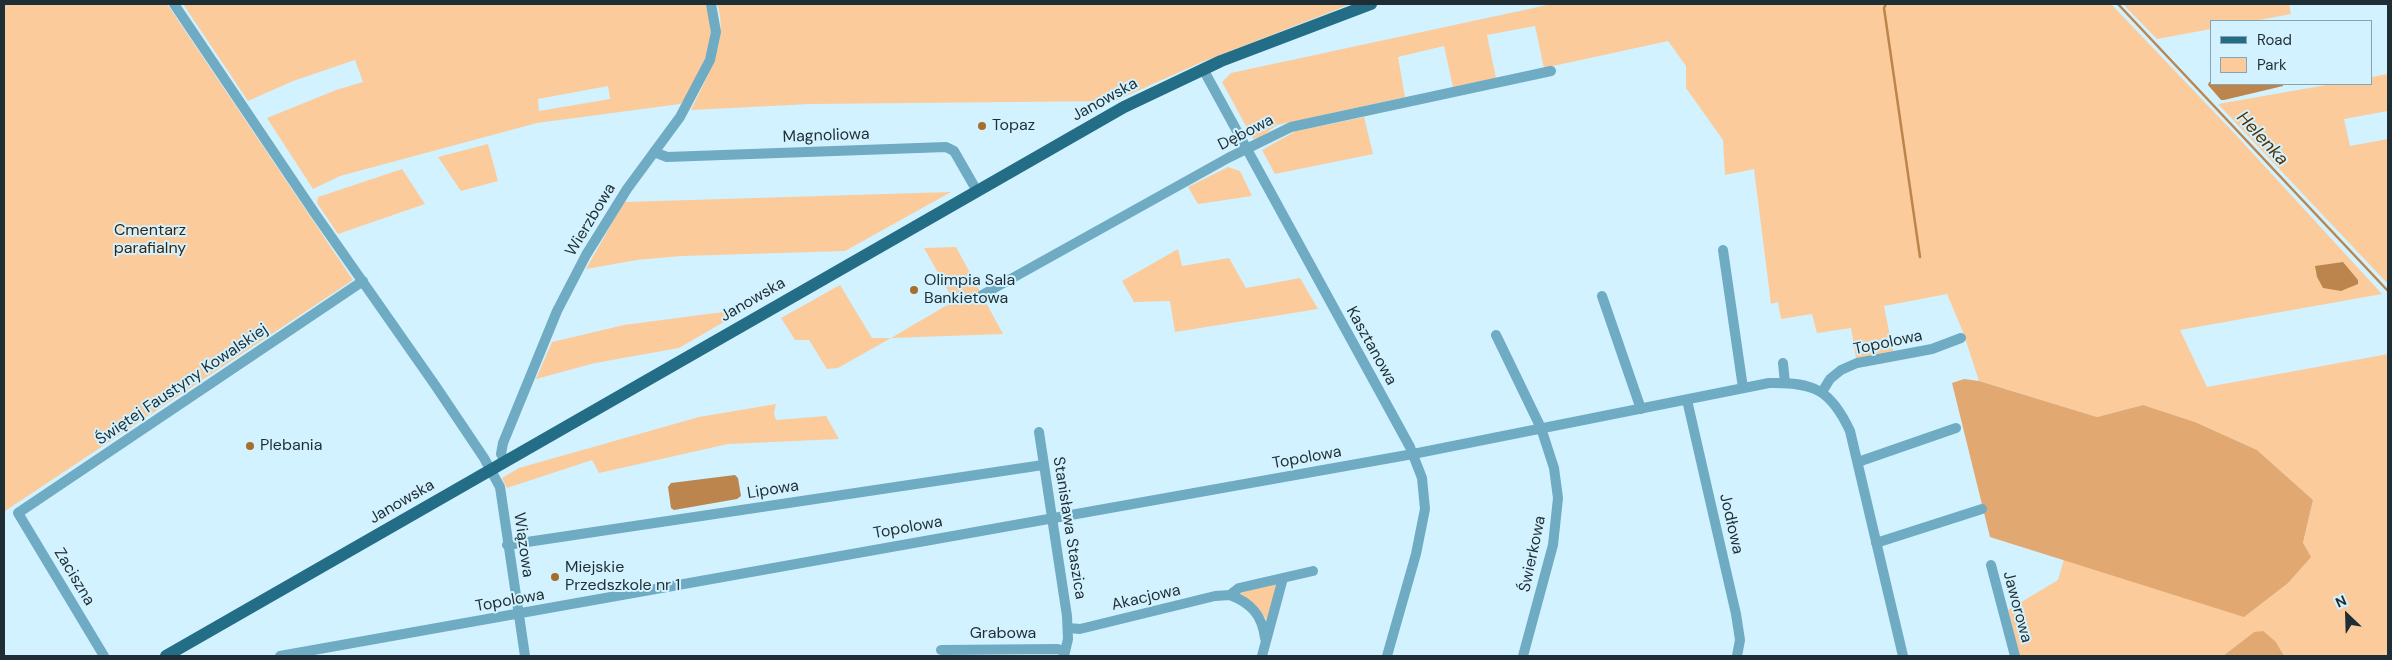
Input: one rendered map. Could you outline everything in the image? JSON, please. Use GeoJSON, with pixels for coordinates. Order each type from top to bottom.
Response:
{"type":"FeatureCollection","features":[{"type":"Feature","properties":{"kind":"main road","name":"Janowska"},"geometry":{"type":"LineString","coordinates":[[166,656],[1130,104],[1203,70],[1371,4]]}},
{"type":"Feature","properties":{"kind":"street"},"geometry":{"type":"LineString","coordinates":[[174,4],[435,385],[490,470]]}},
{"type":"Feature","properties":{"kind":"street","name":"Wierzbowa"},"geometry":{"type":"LineString","coordinates":[[505,461],[501,454],[503,443],[557,311],[586,255],[627,189],[687,105],[710,60],[716,32],[711,4]]}},
{"type":"Feature","properties":{"kind":"street","name":"Kasztanowa"},"geometry":{"type":"LineString","coordinates":[[1203,70],[1413,454],[1422,478],[1425,509],[1416,554],[1387,656]]}},
{"type":"Feature","properties":{"kind":"street","name":"Dębowa"},"geometry":{"type":"LineString","coordinates":[[982,295],[1291,127],[1551,71]]}},
{"type":"Feature","properties":{"kind":"street","name":"Magnoliowa"},"geometry":{"type":"LineString","coordinates":[[654,152],[667,157],[946,147],[954,151],[977,191]]}},
{"type":"Feature","properties":{"kind":"street"},"geometry":{"type":"LineString","coordinates":[[1723,250],[1744,388]]}},
{"type":"Feature","properties":{"kind":"street","name":"Świętej Faustyny Kowalskiej"},"geometry":{"type":"LineString","coordinates":[[18,513],[363,281]]}},
{"type":"Feature","properties":{"kind":"street"},"geometry":{"type":"LineString","coordinates":[[1602,296],[1641,409]]}},
{"type":"Feature","properties":{"kind":"street"},"geometry":{"type":"LineString","coordinates":[[1496,335],[1541,428]]}},
{"type":"Feature","properties":{"kind":"street","name":"Topolowa"},"geometry":{"type":"LineString","coordinates":[[280,656],[1413,454],[1744,388],[1794,382],[1822,392],[1830,379],[1841,370],[1857,363],[1932,349],[1961,338]]}},
{"type":"Feature","properties":{"kind":"street"},"geometry":{"type":"LineString","coordinates":[[1783,363],[1785,383]]}},
{"type":"Feature","properties":{"kind":"street"},"geometry":{"type":"LineString","coordinates":[[1822,392],[1841,412],[1850,431],[1903,656]]}},
{"type":"Feature","properties":{"kind":"street","name":"Jodłowa"},"geometry":{"type":"LineString","coordinates":[[1687,400],[1736,614],[1740,640],[1737,656]]}},
{"type":"Feature","properties":{"kind":"street","name":"Świerkowa"},"geometry":{"type":"LineString","coordinates":[[1523,656],[1557,525],[1558,498],[1554,468],[1541,428]]}},
{"type":"Feature","properties":{"kind":"street"},"geometry":{"type":"LineString","coordinates":[[1858,462],[1956,428]]}},
{"type":"Feature","properties":{"kind":"street","name":"Stanisława Staszica"},"geometry":{"type":"LineString","coordinates":[[1039,432],[1068,628]]}},
{"type":"Feature","properties":{"kind":"street","name":"Lipowa"},"geometry":{"type":"LineString","coordinates":[[507,545],[1043,464]]}},
{"type":"Feature","properties":{"kind":"street","name":"Wiązowa"},"geometry":{"type":"LineString","coordinates":[[490,470],[500,487],[507,545],[525,656]]}},
{"type":"Feature","properties":{"kind":"street"},"geometry":{"type":"LineString","coordinates":[[1876,543],[1982,509]]}},
{"type":"Feature","properties":{"kind":"street","name":"Zaciszna"},"geometry":{"type":"LineString","coordinates":[[18,513],[104,656]]}},
{"type":"Feature","properties":{"kind":"street","name":"Jaworowa"},"geometry":{"type":"LineString","coordinates":[[1991,565],[2015,656]]}},
{"type":"Feature","properties":{"kind":"street","name":"Akacjowa"},"geometry":{"type":"LineString","coordinates":[[1068,628],[1080,629],[1215,596],[1230,595],[1239,588],[1313,571]]}},
{"type":"Feature","properties":{"kind":"street"},"geometry":{"type":"LineString","coordinates":[[1262,656],[1283,578]]}},
{"type":"Feature","properties":{"kind":"street"},"geometry":{"type":"LineString","coordinates":[[1230,595],[1244,600],[1254,609],[1263,624],[1266,644]]}},
{"type":"Feature","properties":{"kind":"street","name":"Grabowa"},"geometry":{"type":"LineString","coordinates":[[1064,654],[1068,628]]}},
{"type":"Feature","properties":{"kind":"street","name":"Grabowa"},"geometry":{"type":"LineString","coordinates":[[941,650],[1058,649],[1064,654]]}},
{"type":"Feature","properties":{"kind":"green space","name":"Cmentarz parafialny"},"geometry":{"type":"Polygon","coordinates":[[[4,4],[167,4],[353,280],[5,511],[4,516],[4,4]]]}},
{"type":"Feature","properties":{"kind":"green space"},"geometry":{"type":"Polygon","coordinates":[[[183,4],[707,4],[710,19],[710,43],[707,53],[686,98],[680,104],[537,123],[340,176],[313,189],[267,118],[336,90],[363,82],[355,60],[293,81],[248,101],[183,4]],[[608,86],[538,99],[539,111],[610,99],[608,86]]]}},
{"type":"Feature","properties":{"kind":"green space"},"geometry":{"type":"Polygon","coordinates":[[[717,4],[1351,4],[1202,62],[1115,101],[810,104],[691,110],[709,72],[718,45],[721,31],[717,4]]]}},
{"type":"Feature","properties":{"kind":"green space"},"geometry":{"type":"Polygon","coordinates":[[[1552,4],[2111,4],[2235,134],[2382,294],[2180,330],[2207,387],[2388,354],[2388,656],[2284,656],[2276,642],[2254,632],[2223,656],[2020,656],[2008,610],[2058,580],[2064,559],[2087,566],[2303,544],[2313,500],[2257,450],[2195,422],[2143,405],[2097,417],[1979,381],[1963,332],[1947,294],[1884,306],[1893,351],[1856,358],[1851,328],[1817,333],[1812,314],[1781,319],[1778,302],[1771,304],[1754,169],[1725,175],[1723,140],[1686,88],[1686,66],[1668,41],[1544,68],[1535,26],[1487,35],[1496,78],[1453,87],[1444,46],[1398,57],[1405,97],[1277,125],[1261,137],[1253,139],[1222,82],[1231,73],[1552,4]]]}},
{"type":"Feature","properties":{"kind":"green space"},"geometry":{"type":"Polygon","coordinates":[[[2123,4],[2289,4],[2291,14],[2259,20],[2210,20],[2210,29],[2157,39],[2123,4]]]}},
{"type":"Feature","properties":{"kind":"green space"},"geometry":{"type":"Polygon","coordinates":[[[2388,74],[2388,111],[2344,119],[2350,146],[2388,139],[2388,284],[2218,104],[2326,85],[2372,85],[2372,77],[2388,74]]]}},
{"type":"Feature","properties":{"kind":"green space"},"geometry":{"type":"Polygon","coordinates":[[[1364,117],[1373,154],[1275,174],[1262,150],[1296,131],[1364,117]]]}},
{"type":"Feature","properties":{"kind":"green space"},"geometry":{"type":"Polygon","coordinates":[[[488,144],[498,181],[461,191],[438,157],[488,144]]]}},
{"type":"Feature","properties":{"kind":"green space"},"geometry":{"type":"Polygon","coordinates":[[[1228,167],[1240,171],[1252,196],[1198,204],[1188,187],[1228,167]]]}},
{"type":"Feature","properties":{"kind":"green space"},"geometry":{"type":"Polygon","coordinates":[[[402,169],[425,204],[338,234],[317,203],[318,197],[402,169]]]}},
{"type":"Feature","properties":{"kind":"green space"},"geometry":{"type":"Polygon","coordinates":[[[951,192],[845,251],[681,256],[637,260],[586,269],[624,202],[951,192]]]}},
{"type":"Feature","properties":{"kind":"green space"},"geometry":{"type":"Polygon","coordinates":[[[956,247],[1003,334],[891,338],[954,301],[924,248],[956,247]]]}},
{"type":"Feature","properties":{"kind":"green space"},"geometry":{"type":"Polygon","coordinates":[[[1178,249],[1182,266],[1229,258],[1246,288],[1300,278],[1318,309],[1175,332],[1170,301],[1134,302],[1122,281],[1178,249]]]}},
{"type":"Feature","properties":{"kind":"green space"},"geometry":{"type":"Polygon","coordinates":[[[840,285],[872,338],[891,338],[838,368],[827,369],[809,340],[795,340],[781,318],[840,285]]]}},
{"type":"Feature","properties":{"kind":"green space"},"geometry":{"type":"Polygon","coordinates":[[[746,309],[679,348],[595,363],[536,379],[552,342],[624,325],[746,309]]]}},
{"type":"Feature","properties":{"kind":"green space"},"geometry":{"type":"Polygon","coordinates":[[[776,404],[774,413],[776,420],[826,416],[839,439],[728,444],[599,473],[592,460],[507,488],[502,478],[519,468],[699,417],[776,404]]]}},
{"type":"Feature","properties":{"kind":"green space"},"geometry":{"type":"Polygon","coordinates":[[[1277,583],[1267,620],[1253,603],[1240,593],[1277,583]]]}},
{"type":"Feature","properties":{"kind":"shaded area"},"geometry":{"type":"Polygon","coordinates":[[[2209,82],[2210,85],[2283,86],[2221,100],[2208,85],[2209,82]]]}},
{"type":"Feature","properties":{"kind":"shaded area"},"geometry":{"type":"Polygon","coordinates":[[[2343,262],[2358,280],[2358,284],[2341,291],[2323,288],[2317,277],[2315,266],[2343,262]]]}},
{"type":"Feature","properties":{"kind":"shaded area"},"geometry":{"type":"Polygon","coordinates":[[[1964,379],[1979,381],[2097,417],[2143,405],[2195,422],[2257,450],[2313,500],[2303,543],[2311,557],[2288,583],[2244,617],[1990,537],[1952,383],[1964,379]]]}},
{"type":"Feature","properties":{"kind":"shaded area"},"geometry":{"type":"Polygon","coordinates":[[[735,475],[738,478],[741,496],[737,499],[674,510],[671,508],[668,487],[671,483],[735,475]]]}},
{"type":"Feature","properties":{"kind":"shaded area"},"geometry":{"type":"Polygon","coordinates":[[[2263,631],[2276,642],[2284,656],[2223,656],[2254,632],[2263,631]]]}},
{"type":"Feature","properties":{"kind":"waterway"},"geometry":{"type":"LineString","coordinates":[[1886,4],[1884,8],[1920,257]]}},
{"type":"Feature","properties":{"kind":"waterway","name":"Helenka"},"geometry":{"type":"LineString","coordinates":[[2118,4],[2388,291]]}},
{"type":"Feature","properties":{"kind":"place","name":"Topaz"},"geometry":{"type":"Point","coordinates":[982,126]}},
{"type":"Feature","properties":{"kind":"place","name":"Olimpia Sala Bankietowa"},"geometry":{"type":"Point","coordinates":[914,290]}},
{"type":"Feature","properties":{"kind":"place","name":"Plebania"},"geometry":{"type":"Point","coordinates":[250,446]}},
{"type":"Feature","properties":{"kind":"place","name":"Miejskie Przedszkole nr 1"},"geometry":{"type":"Point","coordinates":[555,577]}}]}
